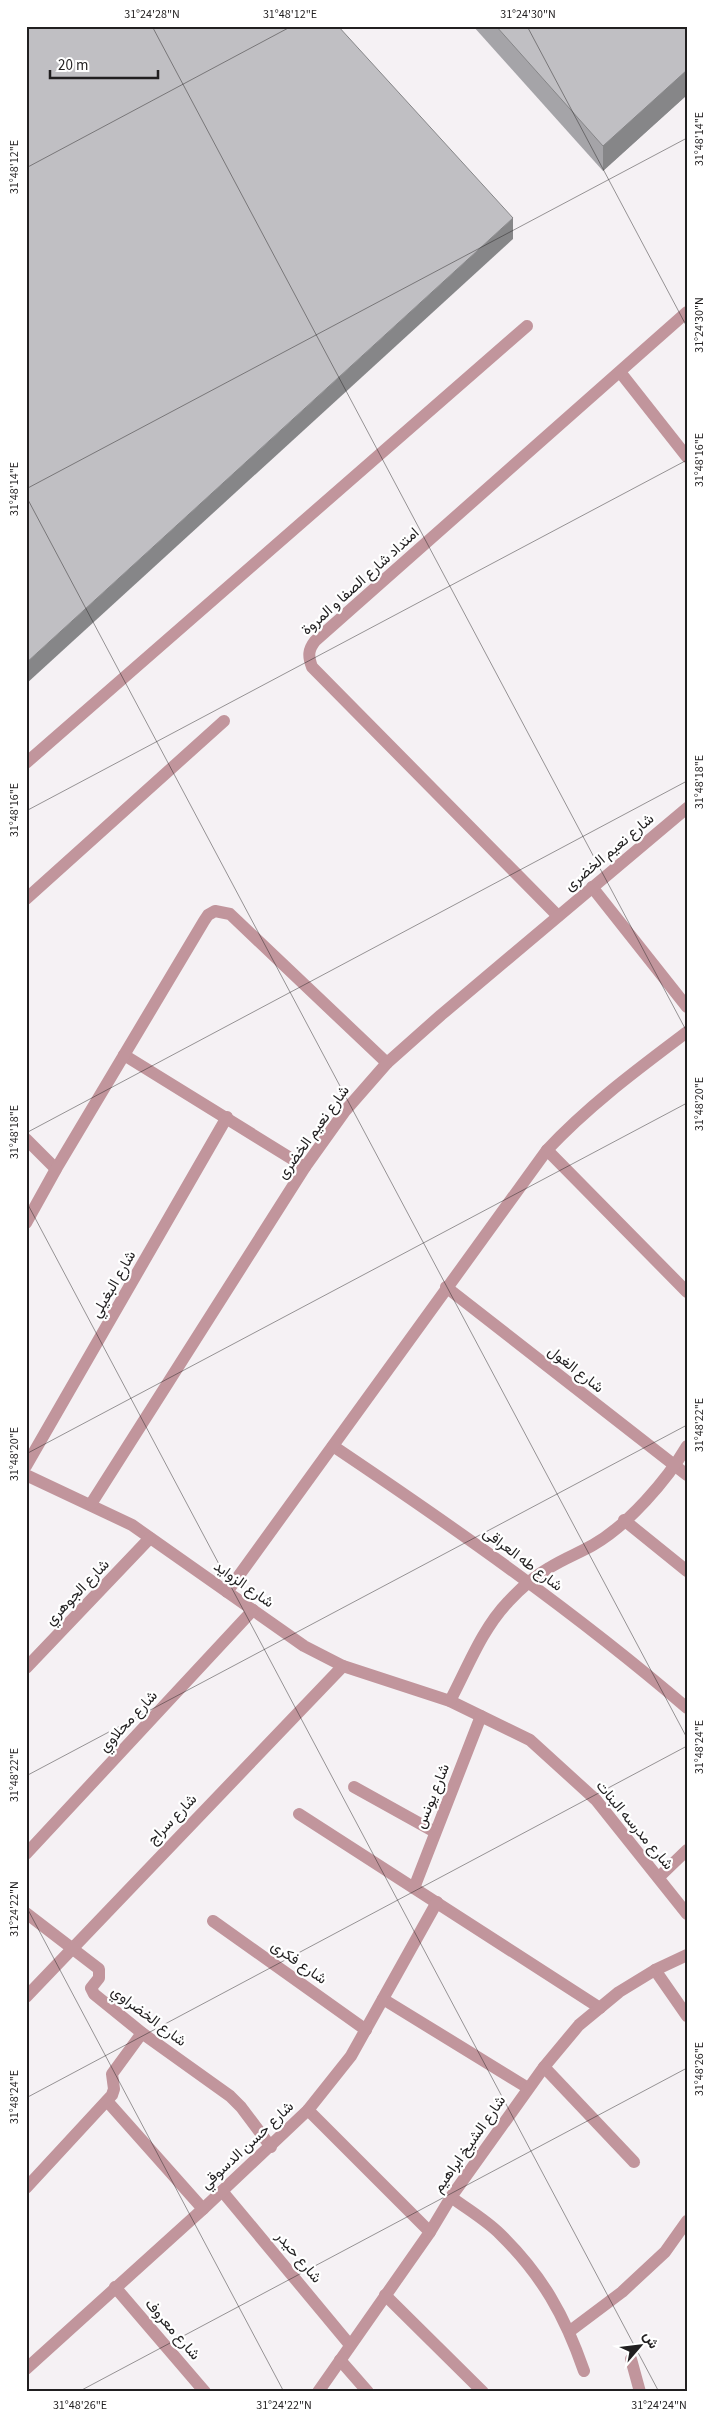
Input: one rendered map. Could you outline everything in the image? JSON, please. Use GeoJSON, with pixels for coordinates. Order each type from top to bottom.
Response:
{"type":"FeatureCollection","features":[{"type":"Feature","properties":{"kind":"street","name":"امتداد شارع الصفا و المروة"},"geometry":{"type":"LineString","coordinates":[[558,916],[312,667],[308,658],[309,649],[314,641],[687,312]]}},
{"type":"Feature","properties":{"kind":"street"},"geometry":{"type":"LineString","coordinates":[[26,763],[527,326]]}},
{"type":"Feature","properties":{"kind":"street"},"geometry":{"type":"LineString","coordinates":[[620,372],[687,457]]}},
{"type":"Feature","properties":{"kind":"street"},"geometry":{"type":"LineString","coordinates":[[26,899],[224,721]]}},
{"type":"Feature","properties":{"kind":"street","name":"شارع نعيم الخضرى"},"geometry":{"type":"LineString","coordinates":[[91,1504],[305,1167],[345,1111],[387,1063],[441,1014],[687,808]]}},
{"type":"Feature","properties":{"kind":"street"},"geometry":{"type":"LineString","coordinates":[[592,886],[687,1007]]}},
{"type":"Feature","properties":{"kind":"street"},"geometry":{"type":"LineString","coordinates":[[26,1223],[56,1169],[208,915],[215,911],[223,911],[230,914],[387,1063]]}},
{"type":"Feature","properties":{"kind":"street"},"geometry":{"type":"LineString","coordinates":[[227,1592],[547,1150],[574,1121],[603,1095],[687,1032]]}},
{"type":"Feature","properties":{"kind":"street"},"geometry":{"type":"LineString","coordinates":[[124,1055],[305,1167]]}},
{"type":"Feature","properties":{"kind":"street","name":"شارع البغيلي"},"geometry":{"type":"LineString","coordinates":[[26,1466],[227,1117]]}},
{"type":"Feature","properties":{"kind":"street"},"geometry":{"type":"LineString","coordinates":[[26,1139],[56,1169]]}},
{"type":"Feature","properties":{"kind":"street"},"geometry":{"type":"LineString","coordinates":[[547,1150],[687,1292]]}},
{"type":"Feature","properties":{"kind":"street","name":"شارع الغول"},"geometry":{"type":"LineString","coordinates":[[446,1287],[687,1475]]}},
{"type":"Feature","properties":{"kind":"street","name":"شارع طه العراقى"},"geometry":{"type":"LineString","coordinates":[[333,1446],[432,1512],[530,1583],[687,1708]]}},
{"type":"Feature","properties":{"kind":"street"},"geometry":{"type":"LineString","coordinates":[[450,1701],[485,1635],[507,1603],[547,1568],[595,1544],[624,1520],[650,1496],[675,1466],[687,1446]]}},
{"type":"Feature","properties":{"kind":"street","name":"شارع الزوايد"},"geometry":{"type":"LineString","coordinates":[[26,1475],[91,1504],[132,1525],[304,1646],[343,1666],[450,1701]]}},
{"type":"Feature","properties":{"kind":"street"},"geometry":{"type":"LineString","coordinates":[[624,1520],[687,1571]]}},
{"type":"Feature","properties":{"kind":"street","name":"شارع الجوهري"},"geometry":{"type":"LineString","coordinates":[[26,1668],[150,1538]]}},
{"type":"Feature","properties":{"kind":"street","name":"شارع محلاوي"},"geometry":{"type":"LineString","coordinates":[[26,1854],[253,1610]]}},
{"type":"Feature","properties":{"kind":"street","name":"شارع سراج"},"geometry":{"type":"LineString","coordinates":[[26,1997],[343,1666]]}},
{"type":"Feature","properties":{"kind":"street","name":"شارع مدرسه البنات"},"geometry":{"type":"LineString","coordinates":[[450,1701],[530,1740],[589,1793],[659,1877],[687,1914]]}},
{"type":"Feature","properties":{"kind":"street","name":"شارع يونس"},"geometry":{"type":"LineString","coordinates":[[414,1888],[481,1716]]}},
{"type":"Feature","properties":{"kind":"street"},"geometry":{"type":"LineString","coordinates":[[354,1787],[435,1832]]}},
{"type":"Feature","properties":{"kind":"street"},"geometry":{"type":"LineString","coordinates":[[299,1814],[600,2008]]}},
{"type":"Feature","properties":{"kind":"street"},"geometry":{"type":"LineString","coordinates":[[659,1877],[687,1850]]}},
{"type":"Feature","properties":{"kind":"street","name":"شارع حسن الدسوقي"},"geometry":{"type":"LineString","coordinates":[[26,2369],[115,2287],[203,2210],[308,2110],[351,2056],[437,1902]]}},
{"type":"Feature","properties":{"kind":"street","name":"شارع الخضراوي"},"geometry":{"type":"LineString","coordinates":[[26,1913],[72,1947],[99,1970],[99,1978],[91,1988],[94,1994],[142,2033],[230,2096],[241,2107],[271,2147]]}},
{"type":"Feature","properties":{"kind":"street","name":"شارع فكرى"},"geometry":{"type":"LineString","coordinates":[[213,1921],[366,2030]]}},
{"type":"Feature","properties":{"kind":"street","name":"شارع الشيخ ابراهيم"},"geometry":{"type":"LineString","coordinates":[[318,2392],[528,2088],[579,2025],[618,1992],[655,1970],[687,1955]]}},
{"type":"Feature","properties":{"kind":"street"},"geometry":{"type":"LineString","coordinates":[[655,1970],[687,2016]]}},
{"type":"Feature","properties":{"kind":"street"},"geometry":{"type":"LineString","coordinates":[[383,1999],[528,2088]]}},
{"type":"Feature","properties":{"kind":"street"},"geometry":{"type":"LineString","coordinates":[[26,2188],[107,2101],[114,2089],[112,2074],[142,2033]]}},
{"type":"Feature","properties":{"kind":"street"},"geometry":{"type":"LineString","coordinates":[[544,2067],[634,2162]]}},
{"type":"Feature","properties":{"kind":"street"},"geometry":{"type":"LineString","coordinates":[[107,2101],[203,2210]]}},
{"type":"Feature","properties":{"kind":"street"},"geometry":{"type":"LineString","coordinates":[[308,2110],[430,2232]]}},
{"type":"Feature","properties":{"kind":"street","name":"شارع حيدر"},"geometry":{"type":"LineString","coordinates":[[222,2191],[350,2345]]}},
{"type":"Feature","properties":{"kind":"street"},"geometry":{"type":"LineString","coordinates":[[451,2197],[500,2233],[534,2272],[570,2331],[584,2371]]}},
{"type":"Feature","properties":{"kind":"street"},"geometry":{"type":"LineString","coordinates":[[570,2331],[622,2292],[664,2252],[687,2221]]}},
{"type":"Feature","properties":{"kind":"street","name":"شارع معروف"},"geometry":{"type":"LineString","coordinates":[[115,2287],[205,2392]]}},
{"type":"Feature","properties":{"kind":"street"},"geometry":{"type":"LineString","coordinates":[[385,2295],[483,2392]]}},
{"type":"Feature","properties":{"kind":"street"},"geometry":{"type":"LineString","coordinates":[[631,2359],[640,2392]]}},
{"type":"Feature","properties":{"kind":"street"},"geometry":{"type":"LineString","coordinates":[[340,2360],[368,2392]]}},
{"type":"Feature","properties":{"kind":"building"},"geometry":{"type":"Polygon","coordinates":[[[26,26],[338,26],[513,218],[26,663],[26,26]]]}},
{"type":"Feature","properties":{"kind":"building"},"geometry":{"type":"Polygon","coordinates":[[[496,26],[687,26],[687,70],[603,146],[496,26]]]}}]}
